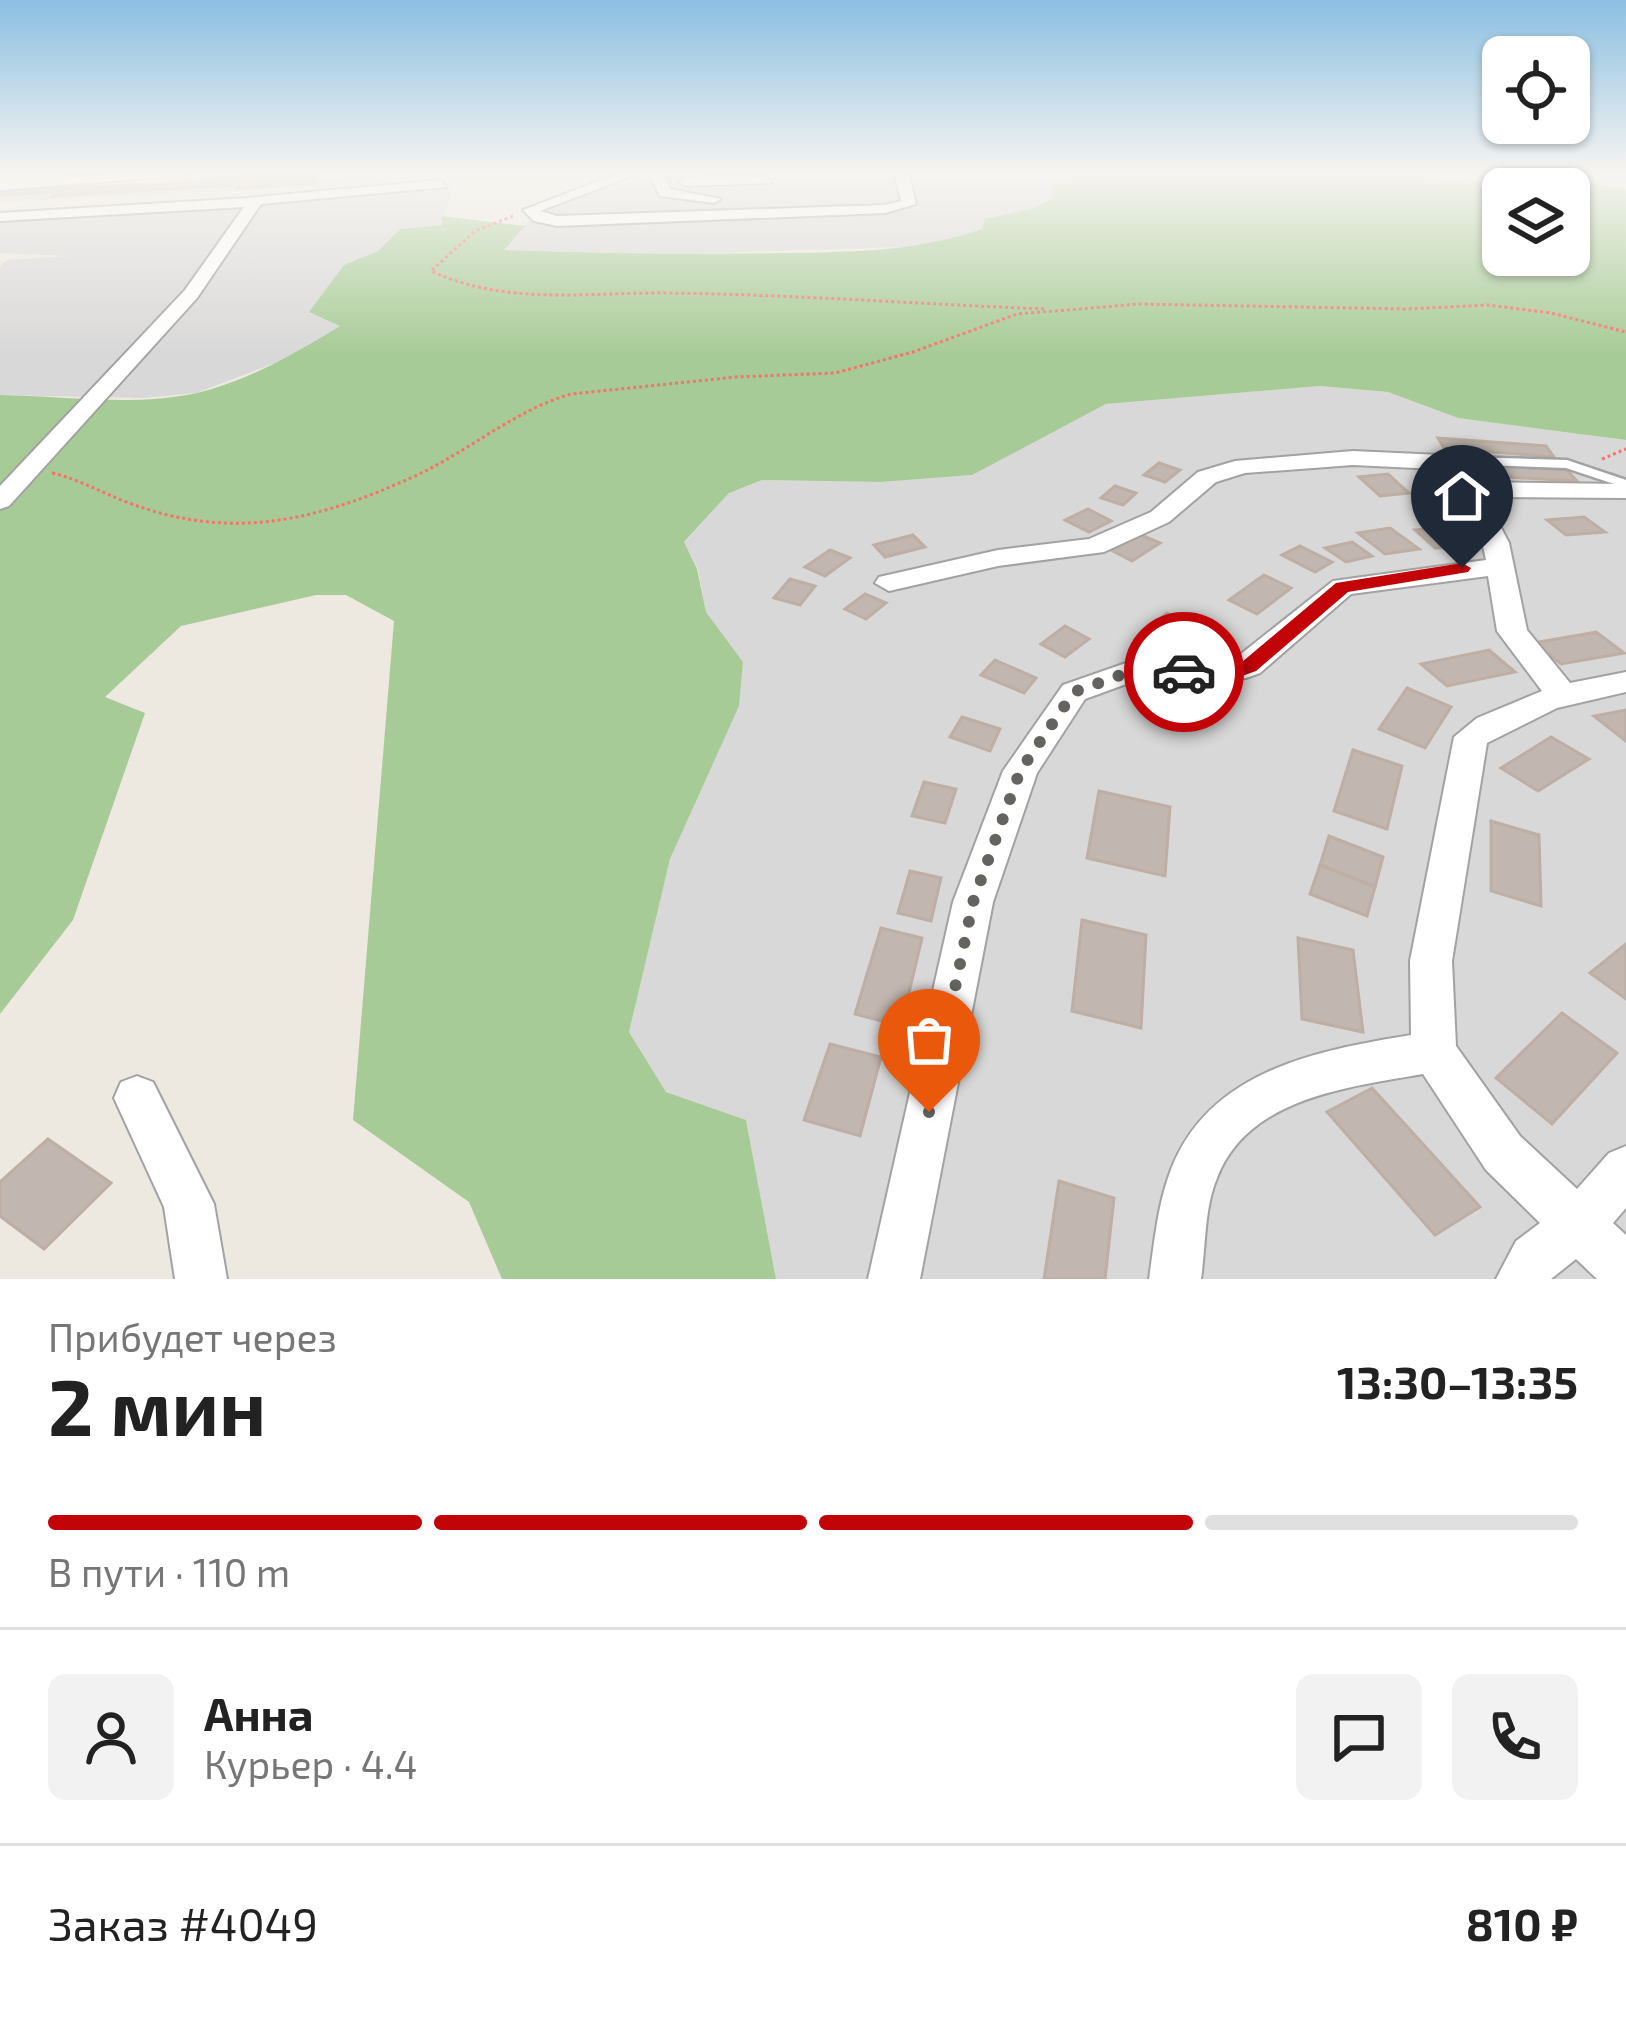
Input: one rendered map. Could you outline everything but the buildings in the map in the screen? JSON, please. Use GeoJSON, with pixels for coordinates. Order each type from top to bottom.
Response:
{"type":"FeatureCollection","features":[{"type":"Feature","properties":{"kind":"street"},"geometry":{"type":"LineString","coordinates":[[0,501],[128,365],[235,235]]}},
{"type":"Feature","properties":{"kind":"street"},"geometry":{"type":"LineString","coordinates":[[889,583],[998,558],[1095,546],[1160,517],[1207,477],[1244,466],[1353,458],[1433,460],[1444,464],[1469,489],[1496,543],[1512,631],[1561,694]]}},
{"type":"Feature","properties":{"kind":"street"},"geometry":{"type":"LineString","coordinates":[[1469,489],[1626,487]]}},
{"type":"Feature","properties":{"kind":"street"},"geometry":{"type":"LineString","coordinates":[[894,1279],[973,902],[1020,771],[1074,692],[1126,673],[1235,671],[1249,666],[1343,587],[1497,567]]}},
{"type":"Feature","properties":{"kind":"street"},"geometry":{"type":"LineString","coordinates":[[1626,682],[1561,694],[1499,718],[1472,737],[1431,961],[1434,1052],[1503,1153],[1626,1271]]}},
{"type":"Feature","properties":{"kind":"street"},"geometry":{"type":"LineString","coordinates":[[1174,1279],[1195,1168],[1226,1124],[1280,1086],[1325,1070],[1434,1052]]}},
{"type":"Feature","properties":{"kind":"street"},"geometry":{"type":"LineString","coordinates":[[137,1098],[189,1204],[201,1279]]}},
{"type":"Feature","properties":{"kind":"street"},"geometry":{"type":"LineString","coordinates":[[1522,1279],[1534,1258],[1578,1226],[1626,1170]]}},
{"type":"Feature","properties":{"kind":"lane"},"geometry":{"type":"LineString","coordinates":[[1433,460],[1567,464],[1626,487]]}},
{"type":"Feature","properties":{"kind":"path"},"geometry":{"type":"LineString","coordinates":[[471,235],[431,271],[467,287],[592,297],[656,293],[1052,309],[1215,302],[1408,309],[1488,305],[1551,313],[1626,332]]}},
{"type":"Feature","properties":{"kind":"path"},"geometry":{"type":"LineString","coordinates":[[37,466],[92,483],[129,503],[218,523],[267,525],[382,490],[547,401],[571,394],[856,369],[992,321],[1052,309]]}},
{"type":"Feature","properties":{"kind":"shaded area"},"geometry":{"type":"Polygon","coordinates":[[[0,235],[394,235],[378,251],[344,265],[310,313],[342,325],[288,358],[196,393],[143,398],[0,395],[0,266],[7,260],[66,256],[0,253],[0,235]]]}},
{"type":"Feature","properties":{"kind":"shaded area"},"geometry":{"type":"Polygon","coordinates":[[[516,235],[966,235],[933,246],[625,256],[502,250],[516,235]]]}},
{"type":"Feature","properties":{"kind":"shaded area"},"geometry":{"type":"Polygon","coordinates":[[[1320,386],[1388,392],[1458,418],[1626,440],[1626,1279],[776,1279],[746,1120],[666,1092],[629,1032],[670,859],[739,705],[743,662],[706,612],[698,569],[684,543],[729,493],[762,480],[881,482],[971,475],[1106,404],[1320,386]]]}},
{"type":"Feature","properties":{"kind":"green space"},"geometry":{"type":"Polygon","coordinates":[[[394,235],[517,235],[504,250],[678,254],[858,251],[964,235],[1482,235],[1482,276],[1590,276],[1590,235],[1626,235],[1626,440],[1458,418],[1388,392],[1320,386],[1106,404],[972,475],[881,482],[762,480],[729,493],[684,542],[697,569],[706,612],[743,662],[739,706],[670,859],[629,1032],[666,1092],[746,1120],[776,1279],[502,1279],[469,1202],[353,1120],[394,621],[346,595],[316,595],[181,626],[105,697],[145,713],[73,920],[0,1014],[0,395],[149,399],[197,393],[235,381],[340,326],[309,312],[344,265],[378,251],[394,235]]]}},
{"type":"Feature","properties":{"kind":"way so far"},"geometry":{"type":"LineString","coordinates":[[929,1112],[973,902],[1020,771],[1074,692],[1126,673],[1184,672]]}},
{"type":"Feature","properties":{"kind":"route"},"geometry":{"type":"LineString","coordinates":[[1184,672],[1235,671],[1249,666],[1343,587],[1462,568]]}}]}
